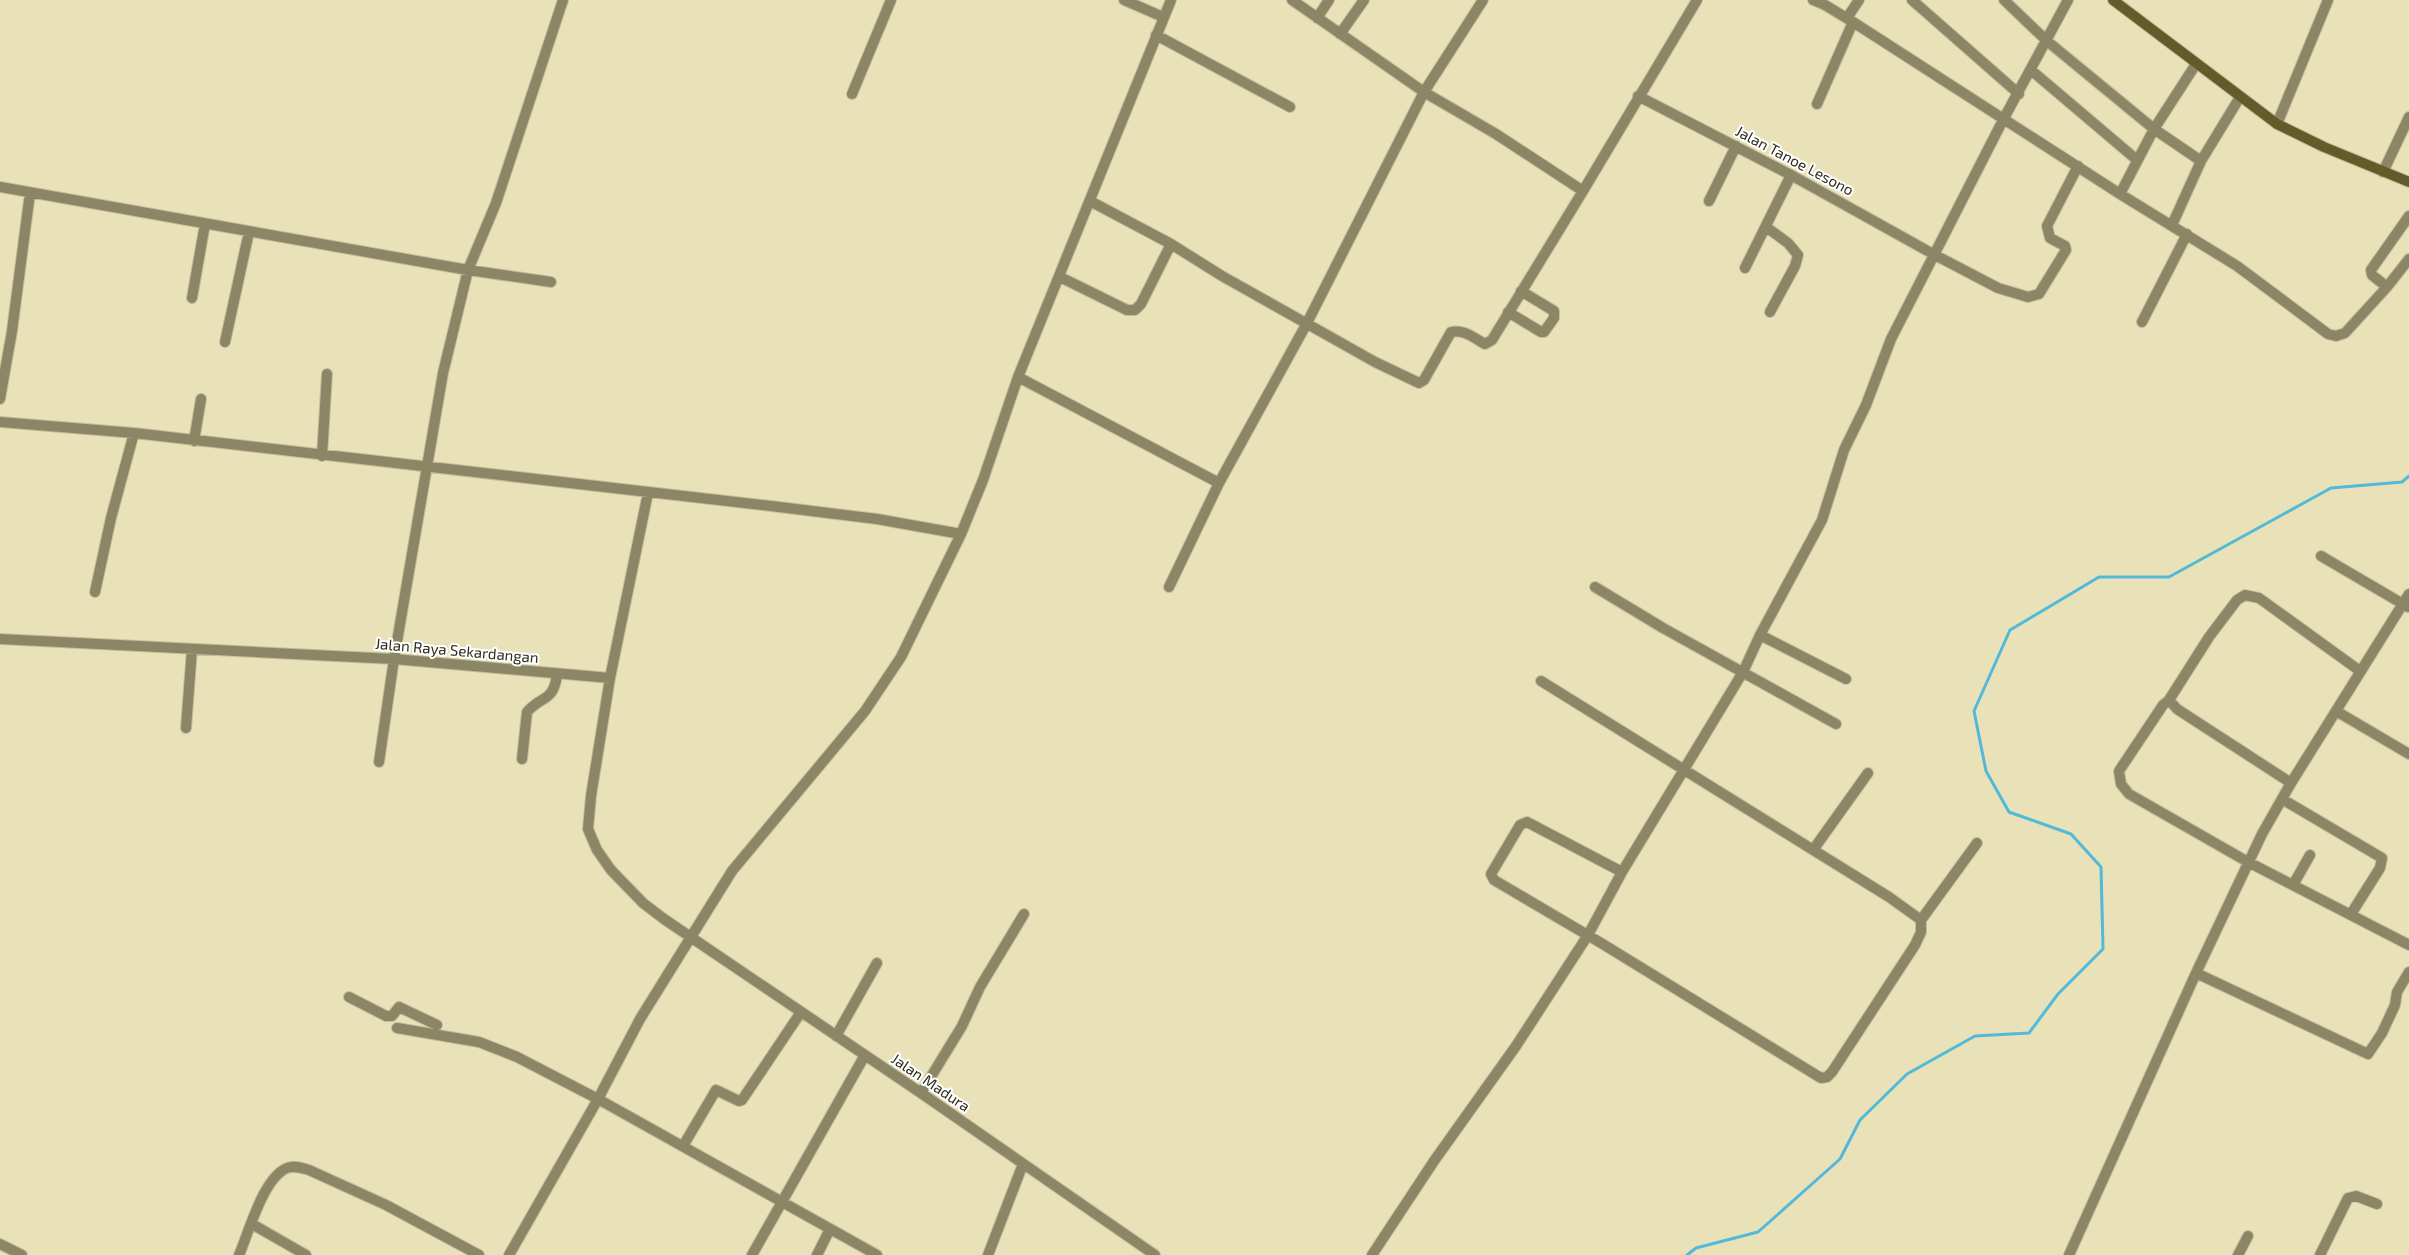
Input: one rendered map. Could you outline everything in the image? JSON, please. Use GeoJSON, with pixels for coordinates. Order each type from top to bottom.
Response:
{"type":"FeatureCollection","features":[{"type":"Feature","properties":{"kind":"main road"},"geometry":{"type":"LineString","coordinates":[[2113,0],[2277,124],[2409,182]]}},
{"type":"Feature","properties":{"kind":"street"},"geometry":{"type":"LineString","coordinates":[[379,762],[394,659],[442,373],[468,270],[496,203],[563,0]]}},
{"type":"Feature","properties":{"kind":"street"},"geometry":{"type":"LineString","coordinates":[[852,94],[890,0]]}},
{"type":"Feature","properties":{"kind":"street"},"geometry":{"type":"LineString","coordinates":[[1124,0],[1163,17]]}},
{"type":"Feature","properties":{"kind":"street"},"geometry":{"type":"LineString","coordinates":[[509,1255],[598,1098],[640,1019],[689,937],[732,871],[865,711],[901,657],[961,534],[983,480],[1018,377],[1171,0]]}},
{"type":"Feature","properties":{"kind":"street"},"geometry":{"type":"LineString","coordinates":[[1292,0],[1424,92],[1496,134],[1583,191]]}},
{"type":"Feature","properties":{"kind":"street"},"geometry":{"type":"LineString","coordinates":[[1318,18],[1329,0]]}},
{"type":"Feature","properties":{"kind":"street"},"geometry":{"type":"LineString","coordinates":[[1340,34],[1364,0]]}},
{"type":"Feature","properties":{"kind":"street"},"geometry":{"type":"LineString","coordinates":[[1169,587],[1219,483],[1307,323],[1424,92],[1483,0]]}},
{"type":"Feature","properties":{"kind":"street"},"geometry":{"type":"LineString","coordinates":[[1090,201],[1171,244],[1222,276],[1375,362],[1419,383],[1424,380],[1451,332],[1458,330],[1488,344],[1583,191],[1697,0]]}},
{"type":"Feature","properties":{"kind":"street"},"geometry":{"type":"LineString","coordinates":[[1813,0],[1825,4],[2003,120],[2237,266],[2328,334],[2336,336],[2345,333],[2387,287],[2409,259]]}},
{"type":"Feature","properties":{"kind":"street"},"geometry":{"type":"LineString","coordinates":[[1817,104],[1859,0]]}},
{"type":"Feature","properties":{"kind":"street"},"geometry":{"type":"LineString","coordinates":[[1912,0],[2019,94]]}},
{"type":"Feature","properties":{"kind":"street"},"geometry":{"type":"LineString","coordinates":[[2004,0],[2047,41],[2154,129],[2201,161]]}},
{"type":"Feature","properties":{"kind":"street"},"geometry":{"type":"LineString","coordinates":[[1372,1255],[1434,1161],[1516,1046],[1588,935],[1622,872],[1744,672],[1760,635],[1822,520],[1844,450],[1866,405],[1892,340],[2003,120],[2019,94],[2068,0]]}},
{"type":"Feature","properties":{"kind":"street"},"geometry":{"type":"LineString","coordinates":[[2277,124],[2328,0]]}},
{"type":"Feature","properties":{"kind":"street"},"geometry":{"type":"LineString","coordinates":[[1156,35],[1290,108]]}},
{"type":"Feature","properties":{"kind":"street"},"geometry":{"type":"LineString","coordinates":[[2120,194],[2154,129],[2196,64]]}},
{"type":"Feature","properties":{"kind":"street"},"geometry":{"type":"LineString","coordinates":[[2031,70],[2137,160]]}},
{"type":"Feature","properties":{"kind":"street","name":"Jalan Tanoe Lesono"},"geometry":{"type":"LineString","coordinates":[[1638,96],[1791,175],[1934,255],[1998,288],[2028,297],[2036,296],[2045,286],[2066,250],[2065,246],[2050,238],[2047,226],[2078,166]]}},
{"type":"Feature","properties":{"kind":"street"},"geometry":{"type":"LineString","coordinates":[[2172,225],[2201,161],[2240,97]]}},
{"type":"Feature","properties":{"kind":"street"},"geometry":{"type":"LineString","coordinates":[[2383,172],[2409,117]]}},
{"type":"Feature","properties":{"kind":"street"},"geometry":{"type":"LineString","coordinates":[[1709,201],[1736,146]]}},
{"type":"Feature","properties":{"kind":"street"},"geometry":{"type":"LineString","coordinates":[[1745,268],[1791,175]]}},
{"type":"Feature","properties":{"kind":"street"},"geometry":{"type":"LineString","coordinates":[[0,186],[249,232],[468,270],[551,282]]}},
{"type":"Feature","properties":{"kind":"street"},"geometry":{"type":"LineString","coordinates":[[0,399],[12,331],[30,193]]}},
{"type":"Feature","properties":{"kind":"street"},"geometry":{"type":"LineString","coordinates":[[2387,287],[2372,275],[2371,270],[2409,216]]}},
{"type":"Feature","properties":{"kind":"street"},"geometry":{"type":"LineString","coordinates":[[192,298],[205,224]]}},
{"type":"Feature","properties":{"kind":"street"},"geometry":{"type":"LineString","coordinates":[[1766,227],[1788,243],[1798,255],[1795,266],[1770,312]]}},
{"type":"Feature","properties":{"kind":"street"},"geometry":{"type":"LineString","coordinates":[[225,342],[249,232]]}},
{"type":"Feature","properties":{"kind":"street"},"geometry":{"type":"LineString","coordinates":[[2142,322],[2187,234]]}},
{"type":"Feature","properties":{"kind":"street"},"geometry":{"type":"LineString","coordinates":[[1060,277],[1127,310],[1133,310],[1141,304],[1171,244]]}},
{"type":"Feature","properties":{"kind":"street"},"geometry":{"type":"LineString","coordinates":[[1508,312],[1541,332],[1544,332],[1554,318],[1554,311],[1521,291]]}},
{"type":"Feature","properties":{"kind":"street"},"geometry":{"type":"LineString","coordinates":[[322,456],[327,374]]}},
{"type":"Feature","properties":{"kind":"street"},"geometry":{"type":"LineString","coordinates":[[1018,377],[1219,483]]}},
{"type":"Feature","properties":{"kind":"street"},"geometry":{"type":"LineString","coordinates":[[194,441],[201,399]]}},
{"type":"Feature","properties":{"kind":"street"},"geometry":{"type":"LineString","coordinates":[[0,422],[134,433],[877,519],[961,534]]}},
{"type":"Feature","properties":{"kind":"street"},"geometry":{"type":"LineString","coordinates":[[95,592],[111,518],[134,433]]}},
{"type":"Feature","properties":{"kind":"street"},"geometry":{"type":"LineString","coordinates":[[648,493],[610,678],[591,796],[588,829],[597,850],[611,870],[643,903],[689,937]]}},
{"type":"Feature","properties":{"kind":"street"},"geometry":{"type":"LineString","coordinates":[[2321,556],[2406,606]]}},
{"type":"Feature","properties":{"kind":"street"},"geometry":{"type":"LineString","coordinates":[[1594,587],[1663,628],[1836,724]]}},
{"type":"Feature","properties":{"kind":"street"},"geometry":{"type":"LineString","coordinates":[[2069,1255],[2248,862],[2291,783],[2360,671],[2406,606],[2409,594]]}},
{"type":"Feature","properties":{"kind":"street"},"geometry":{"type":"LineString","coordinates":[[2360,671],[2259,598],[2245,595],[2237,600],[2209,637],[2169,700],[2163,706],[2120,771],[2121,784],[2129,794],[2248,862],[2409,945]]}},
{"type":"Feature","properties":{"kind":"street"},"geometry":{"type":"LineString","coordinates":[[1760,635],[1846,679]]}},
{"type":"Feature","properties":{"kind":"street","name":"Jalan Raya Sekardangan"},"geometry":{"type":"LineString","coordinates":[[0,639],[394,659],[610,678]]}},
{"type":"Feature","properties":{"kind":"street"},"geometry":{"type":"LineString","coordinates":[[186,728],[192,649]]}},
{"type":"Feature","properties":{"kind":"street"},"geometry":{"type":"LineString","coordinates":[[522,759],[527,712],[552,693],[556,674]]}},
{"type":"Feature","properties":{"kind":"street"},"geometry":{"type":"LineString","coordinates":[[1541,682],[1685,769],[1889,897],[1921,920]]}},
{"type":"Feature","properties":{"kind":"street"},"geometry":{"type":"LineString","coordinates":[[2169,700],[2177,709],[2291,783]]}},
{"type":"Feature","properties":{"kind":"street"},"geometry":{"type":"LineString","coordinates":[[2336,711],[2409,754]]}},
{"type":"Feature","properties":{"kind":"street"},"geometry":{"type":"LineString","coordinates":[[1813,850],[1868,773]]}},
{"type":"Feature","properties":{"kind":"street"},"geometry":{"type":"LineString","coordinates":[[2282,799],[2382,858],[2380,868],[2351,914]]}},
{"type":"Feature","properties":{"kind":"street"},"geometry":{"type":"LineString","coordinates":[[1622,872],[1527,822],[1520,825],[1492,872],[1494,880],[1588,935],[1821,1078],[1827,1077],[1832,1072],[1915,944],[1921,932],[1921,920],[1977,843]]}},
{"type":"Feature","properties":{"kind":"street"},"geometry":{"type":"LineString","coordinates":[[2294,885],[2310,854]]}},
{"type":"Feature","properties":{"kind":"street"},"geometry":{"type":"LineString","coordinates":[[921,1093],[962,1026],[980,987],[1024,914]]}},
{"type":"Feature","properties":{"kind":"street","name":"Jalan Madura"},"geometry":{"type":"LineString","coordinates":[[689,937],[921,1093],[1155,1255]]}},
{"type":"Feature","properties":{"kind":"street"},"geometry":{"type":"LineString","coordinates":[[836,1036],[877,963]]}},
{"type":"Feature","properties":{"kind":"street"},"geometry":{"type":"LineString","coordinates":[[2196,973],[2369,1054],[2382,1034],[2395,1005],[2397,992],[2409,972]]}},
{"type":"Feature","properties":{"kind":"street"},"geometry":{"type":"LineString","coordinates":[[349,997],[386,1016],[392,1016],[399,1007],[437,1025]]}},
{"type":"Feature","properties":{"kind":"street"},"geometry":{"type":"LineString","coordinates":[[682,1146],[716,1090],[739,1101],[742,1100],[801,1012]]}},
{"type":"Feature","properties":{"kind":"street"},"geometry":{"type":"LineString","coordinates":[[397,1028],[479,1042],[517,1057],[598,1098],[876,1255]]}},
{"type":"Feature","properties":{"kind":"street"},"geometry":{"type":"LineString","coordinates":[[752,1255],[865,1055]]}},
{"type":"Feature","properties":{"kind":"street"},"geometry":{"type":"LineString","coordinates":[[988,1255],[1023,1164]]}},
{"type":"Feature","properties":{"kind":"street"},"geometry":{"type":"LineString","coordinates":[[239,1255],[268,1185],[284,1170],[298,1167],[325,1177],[386,1205],[479,1255]]}},
{"type":"Feature","properties":{"kind":"street"},"geometry":{"type":"LineString","coordinates":[[2320,1255],[2348,1198],[2356,1196],[2377,1204]]}},
{"type":"Feature","properties":{"kind":"street"},"geometry":{"type":"LineString","coordinates":[[252,1224],[306,1255]]}},
{"type":"Feature","properties":{"kind":"street"},"geometry":{"type":"LineString","coordinates":[[817,1255],[830,1229]]}},
{"type":"Feature","properties":{"kind":"street"},"geometry":{"type":"LineString","coordinates":[[2238,1255],[2248,1236]]}},
{"type":"Feature","properties":{"kind":"street"},"geometry":{"type":"LineString","coordinates":[[0,1244],[22,1255]]}},
{"type":"Feature","properties":{"kind":"waterway"},"geometry":{"type":"LineString","coordinates":[[1687,1255],[1696,1248],[1758,1232],[1840,1159],[1860,1120],[1907,1074],[1975,1036],[2029,1033],[2058,994],[2103,949],[2101,867],[2071,834],[2009,812],[1986,771],[1974,711],[2010,630],[2099,577],[2169,577],[2331,488],[2402,482],[2409,476]]}}]}
